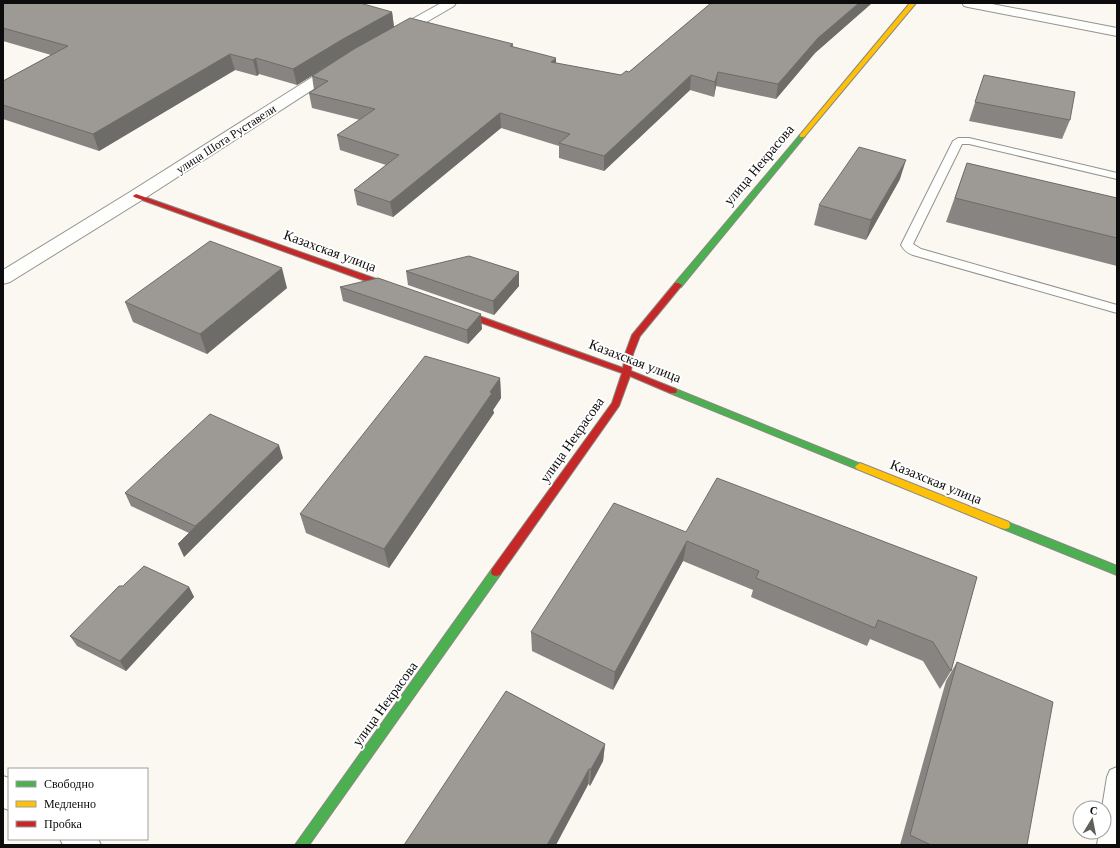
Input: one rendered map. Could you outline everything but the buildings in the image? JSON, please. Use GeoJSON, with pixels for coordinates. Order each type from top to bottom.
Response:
{"type":"FeatureCollection","features":[{"type":"Feature","properties":{"kind":"street"},"geometry":{"type":"LineString","coordinates":[[384,40],[450,3]]}},
{"type":"Feature","properties":{"kind":"street","name":"улица Некрасова"},"geometry":{"type":"LineString","coordinates":[[301,845],[616,404],[627,372],[629,354],[636,335],[913,3]]}},
{"type":"Feature","properties":{"kind":"street"},"geometry":{"type":"LineString","coordinates":[[968,3],[1117,32]]}},
{"type":"Feature","properties":{"kind":"street","name":"улица Шота Руставели"},"geometry":{"type":"LineString","coordinates":[[3,278],[136,196],[351,59]]}},
{"type":"Feature","properties":{"kind":"street","name":"Казахская улица"},"geometry":{"type":"LineString","coordinates":[[136,196],[412,294]]}},
{"type":"Feature","properties":{"kind":"street","name":"Казахская улица"},"geometry":{"type":"LineString","coordinates":[[449,308],[627,372],[1117,571]]}},
{"type":"Feature","properties":{"kind":"lane"},"geometry":{"type":"LineString","coordinates":[[1117,176],[970,141],[958,142],[907,245],[916,252],[1117,309]]}},
{"type":"Feature","properties":{"kind":"lane"},"geometry":{"type":"LineString","coordinates":[[1108,845],[1117,777]]}},
{"type":"Feature","properties":{"kind":"traffic: fast"},"geometry":{"type":"LineString","coordinates":[[678,285],[802,136]]}},
{"type":"Feature","properties":{"kind":"traffic: fast"},"geometry":{"type":"LineString","coordinates":[[673,391],[860,467]]}},
{"type":"Feature","properties":{"kind":"traffic: fast"},"geometry":{"type":"LineString","coordinates":[[1005,525],[1117,571]]}},
{"type":"Feature","properties":{"kind":"traffic: fast"},"geometry":{"type":"LineString","coordinates":[[301,845],[496,572]]}},
{"type":"Feature","properties":{"kind":"traffic: slow"},"geometry":{"type":"LineString","coordinates":[[802,136],[913,3]]}},
{"type":"Feature","properties":{"kind":"traffic: slow"},"geometry":{"type":"LineString","coordinates":[[860,467],[1005,525]]}},
{"type":"Feature","properties":{"kind":"traffic: jam"},"geometry":{"type":"LineString","coordinates":[[136,196],[399,290]]}},
{"type":"Feature","properties":{"kind":"traffic: jam"},"geometry":{"type":"LineString","coordinates":[[496,572],[616,404],[627,372],[629,354],[636,335],[678,285]]}},
{"type":"Feature","properties":{"kind":"traffic: jam"},"geometry":{"type":"LineString","coordinates":[[454,310],[627,372],[673,391]]}}]}
